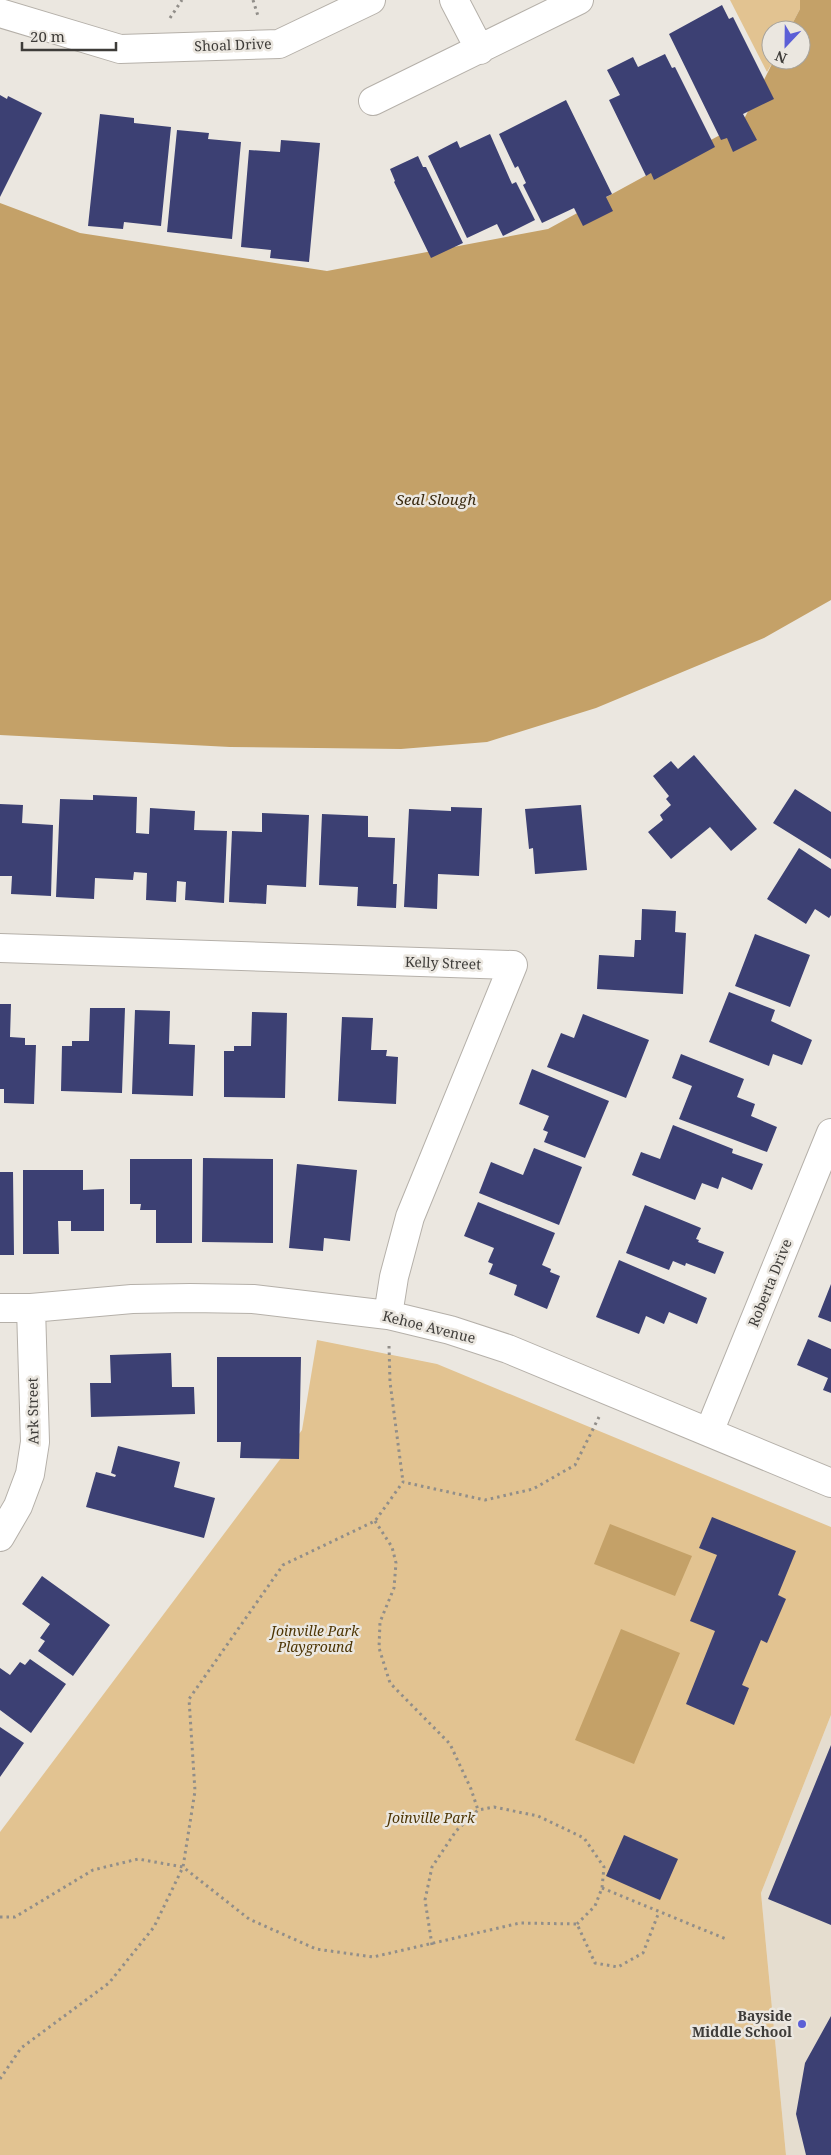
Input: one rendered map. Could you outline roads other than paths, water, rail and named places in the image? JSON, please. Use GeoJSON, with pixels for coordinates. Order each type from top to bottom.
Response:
{"type":"FeatureCollection","features":[{"type":"Feature","properties":{"kind":"street","name":"Shoal Drive"},"geometry":{"type":"LineString","coordinates":[[0,13],[120,49],[279,44],[371,0]]}},
{"type":"Feature","properties":{"kind":"street"},"geometry":{"type":"LineString","coordinates":[[454,0],[480,50]]}},
{"type":"Feature","properties":{"kind":"street"},"geometry":{"type":"LineString","coordinates":[[373,101],[579,0]]}},
{"type":"Feature","properties":{"kind":"street","name":"Kelly Street"},"geometry":{"type":"LineString","coordinates":[[0,948],[514,965],[410,1217],[394,1277],[388,1315]]}},
{"type":"Feature","properties":{"kind":"street","name":"Roberta Drive"},"geometry":{"type":"LineString","coordinates":[[709,1432],[831,1134]]}},
{"type":"Feature","properties":{"kind":"street","name":"Kehoe Avenue"},"geometry":{"type":"LineString","coordinates":[[0,1308],[31,1308],[132,1299],[253,1299],[388,1315],[450,1330],[508,1349],[831,1483]]}},
{"type":"Feature","properties":{"kind":"street","name":"Ark Street"},"geometry":{"type":"LineString","coordinates":[[0,1537],[18,1506],[30,1474],[35,1442],[31,1308]]}},
{"type":"Feature","properties":{"kind":"water","name":"Seal Slough"},"geometry":{"type":"Polygon","coordinates":[[[800,0],[831,0],[831,600],[764,638],[596,708],[487,742],[401,749],[230,747],[0,735],[0,203],[80,233],[327,271],[548,229],[742,123],[769,70],[811,70],[811,20],[794,20],[800,9],[800,0]]]}},
{"type":"Feature","properties":{"kind":"water"},"geometry":{"type":"Polygon","coordinates":[[[610,1524],[692,1556],[675,1596],[594,1564],[610,1524]]]}},
{"type":"Feature","properties":{"kind":"water"},"geometry":{"type":"Polygon","coordinates":[[[621,1629],[680,1653],[634,1764],[575,1740],[621,1629]]]}},
{"type":"Feature","properties":{"kind":"place","name":"Bayside Middle School"},"geometry":{"type":"Point","coordinates":[802,2024]}},
{"type":"Feature","properties":{"kind":"park label","name":"Joinville Park Playground"},"geometry":{"type":"Point","coordinates":[315,1639]}},
{"type":"Feature","properties":{"kind":"park label","name":"Joinville Park"},"geometry":{"type":"Point","coordinates":[431,1818]}}]}
